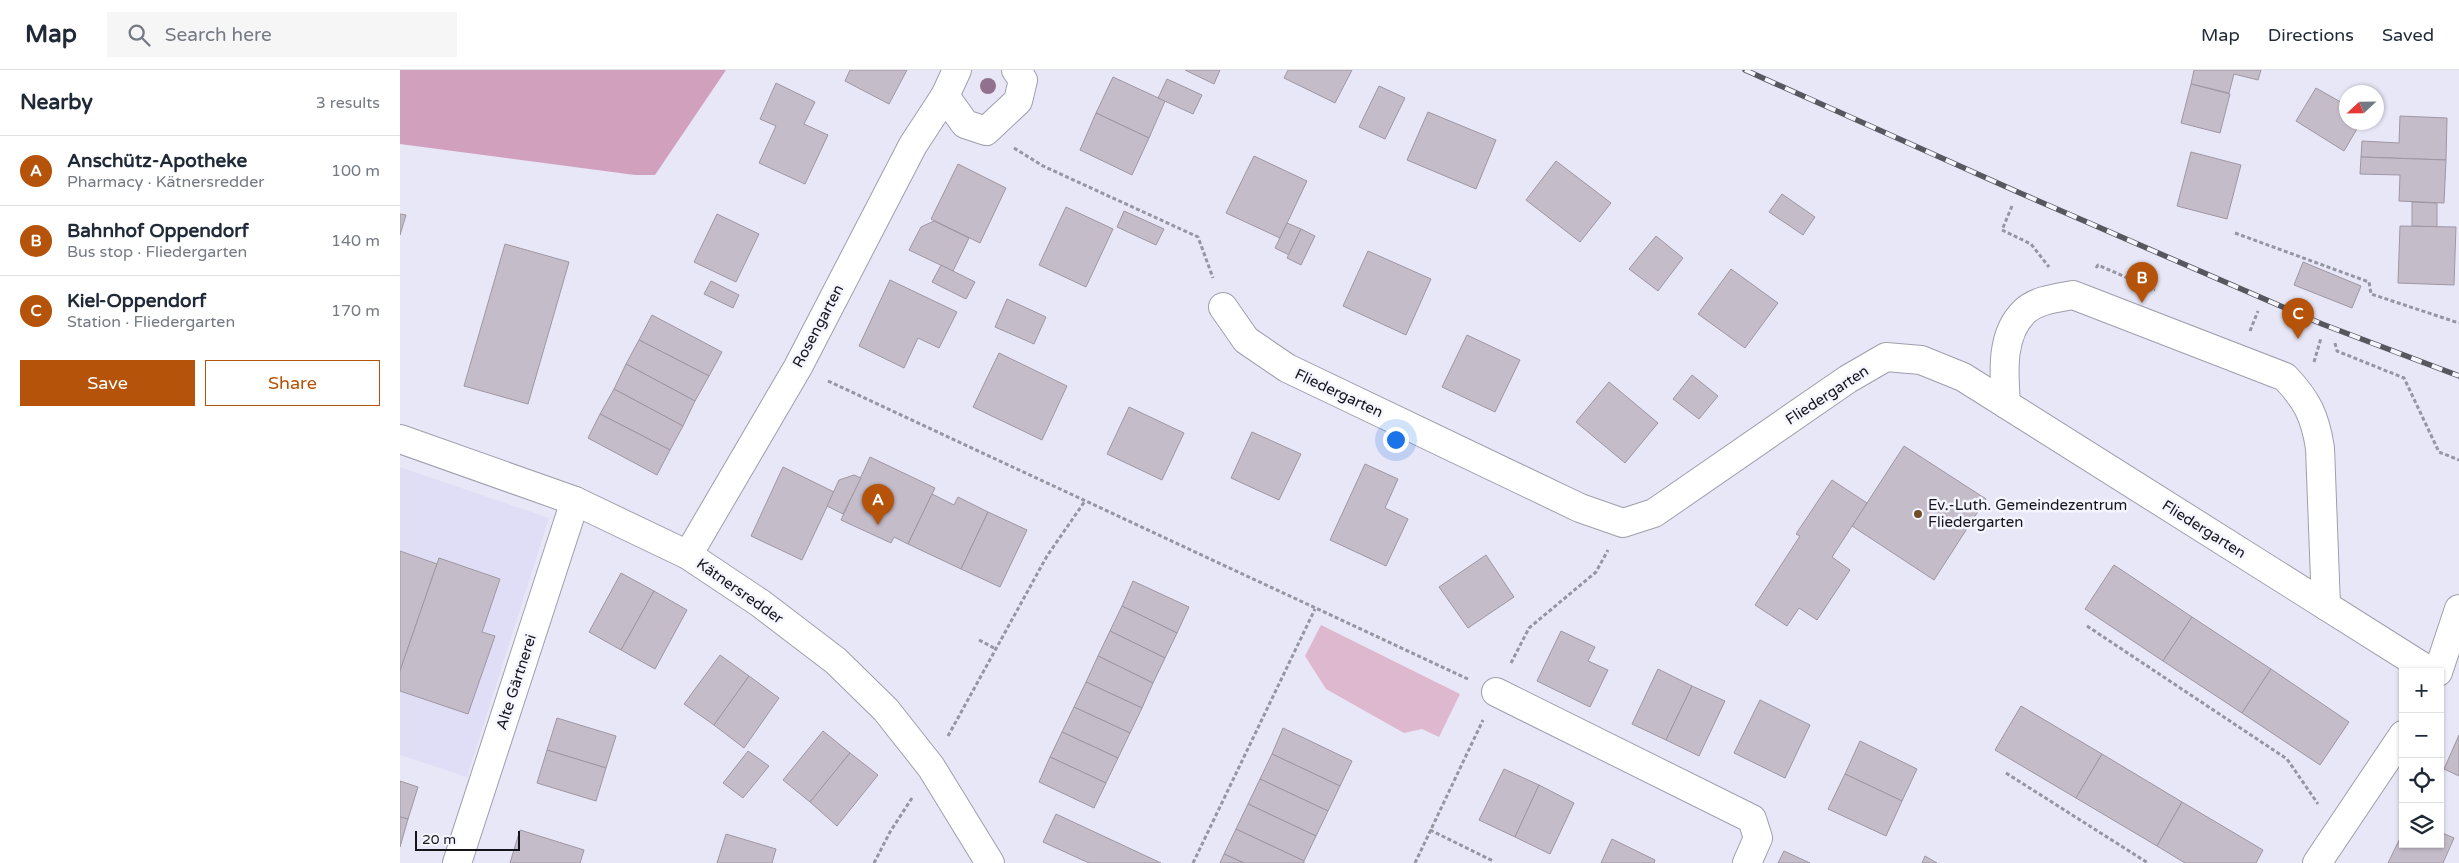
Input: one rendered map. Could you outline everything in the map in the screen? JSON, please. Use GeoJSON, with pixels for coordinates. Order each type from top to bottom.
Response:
{"type":"FeatureCollection","features":[{"type":"Feature","properties":{"kind":"street","name":"Rosengarten"},"geometry":{"type":"LineString","coordinates":[[688,555],[798,367],[914,145],[945,96],[957,70]]}},
{"type":"Feature","properties":{"kind":"street"},"geometry":{"type":"LineString","coordinates":[[945,96],[965,124],[986,131],[1018,100],[1023,80],[1016,70]]}},
{"type":"Feature","properties":{"kind":"street"},"geometry":{"type":"LineString","coordinates":[[2006,404],[2004,361],[2015,324],[2026,311],[2041,302],[2073,295],[2286,377],[2302,395],[2316,422],[2320,448],[2326,606]]}},
{"type":"Feature","properties":{"kind":"street","name":"Fliedergarten"},"geometry":{"type":"LineString","coordinates":[[1223,307],[1246,340],[1287,368],[1580,508],[1623,523],[1654,512],[1848,379],[1886,357],[1920,360],[1963,376],[2326,606],[2437,667]]}},
{"type":"Feature","properties":{"kind":"street","name":"Kätnersredder"},"geometry":{"type":"LineString","coordinates":[[400,439],[575,501],[688,555],[760,603],[836,661],[886,710],[931,767],[990,863]]}},
{"type":"Feature","properties":{"kind":"street","name":"Alte Gärtnerei"},"geometry":{"type":"LineString","coordinates":[[457,863],[575,501]]}},
{"type":"Feature","properties":{"kind":"street"},"geometry":{"type":"LineString","coordinates":[[2437,667],[2459,609]]}},
{"type":"Feature","properties":{"kind":"street"},"geometry":{"type":"LineString","coordinates":[[1496,692],[1752,819],[1758,838],[1747,863]]}},
{"type":"Feature","properties":{"kind":"street"},"geometry":{"type":"LineString","coordinates":[[2317,863],[2399,741]]}},
{"type":"Feature","properties":{"kind":"path"},"geometry":{"type":"LineString","coordinates":[[986,131],[1043,166],[1198,237],[1223,307]]}},
{"type":"Feature","properties":{"kind":"path"},"geometry":{"type":"LineString","coordinates":[[2012,206],[2002,230],[2031,244]]}},
{"type":"Feature","properties":{"kind":"path"},"geometry":{"type":"LineString","coordinates":[[2235,233],[2369,282],[2371,294],[2459,323]]}},
{"type":"Feature","properties":{"kind":"path"},"geometry":{"type":"LineString","coordinates":[[2316,355],[2321,338]]}},
{"type":"Feature","properties":{"kind":"path"},"geometry":{"type":"LineString","coordinates":[[2335,344],[2337,351],[2404,378],[2439,452],[2459,460]]}},
{"type":"Feature","properties":{"kind":"path"},"geometry":{"type":"LineString","coordinates":[[798,367],[1496,692]]}},
{"type":"Feature","properties":{"kind":"path"},"geometry":{"type":"LineString","coordinates":[[874,863],[890,832],[931,767],[1047,556],[1084,501]]}},
{"type":"Feature","properties":{"kind":"path"},"geometry":{"type":"LineString","coordinates":[[1415,863],[1496,692],[1529,628],[1596,572],[1623,523]]}},
{"type":"Feature","properties":{"kind":"path"},"geometry":{"type":"LineString","coordinates":[[1193,863],[1315,609]]}},
{"type":"Feature","properties":{"kind":"path"},"geometry":{"type":"LineString","coordinates":[[2087,626],[2287,759],[2318,804],[2347,819]]}},
{"type":"Feature","properties":{"kind":"path"},"geometry":{"type":"LineString","coordinates":[[979,640],[996,649]]}},
{"type":"Feature","properties":{"kind":"path"},"geometry":{"type":"LineString","coordinates":[[2006,773],[2148,863]]}},
{"type":"Feature","properties":{"kind":"path"},"geometry":{"type":"LineString","coordinates":[[1430,830],[1493,861]]}},
{"type":"Feature","properties":{"kind":"shaded area"},"geometry":{"type":"Polygon","coordinates":[[[400,70],[726,70],[655,175],[635,175],[400,144],[400,70]]]}},
{"type":"Feature","properties":{"kind":"shaded area"},"geometry":{"type":"Polygon","coordinates":[[[400,467],[549,518],[467,777],[400,755],[400,467]]]}},
{"type":"Feature","properties":{"kind":"shaded area"},"geometry":{"type":"Polygon","coordinates":[[[1321,625],[1460,694],[1439,737],[1422,729],[1404,733],[1326,689],[1305,656],[1321,625]]]}},
{"type":"Feature","properties":{"kind":"building"},"geometry":{"type":"Polygon","coordinates":[[[850,70],[907,70],[889,104],[845,81],[850,70]]]}},
{"type":"Feature","properties":{"kind":"building"},"geometry":{"type":"Polygon","coordinates":[[[1185,70],[1220,70],[1214,84],[1185,70]]]}},
{"type":"Feature","properties":{"kind":"building"},"geometry":{"type":"Polygon","coordinates":[[[1288,70],[1352,70],[1335,103],[1284,78],[1288,70]]]}},
{"type":"Feature","properties":{"kind":"building"},"geometry":{"type":"Polygon","coordinates":[[[2194,70],[2261,70],[2258,80],[2234,74],[2229,93],[2191,84],[2194,70]]]}},
{"type":"Feature","properties":{"kind":"building"},"geometry":{"type":"Polygon","coordinates":[[[1113,77],[1165,101],[1149,138],[1096,113],[1113,77]]]}},
{"type":"Feature","properties":{"kind":"building"},"geometry":{"type":"Polygon","coordinates":[[[1167,79],[1202,95],[1193,114],[1158,98],[1167,79]]]}},
{"type":"Feature","properties":{"kind":"building"},"geometry":{"type":"Polygon","coordinates":[[[776,83],[815,102],[804,124],[828,135],[805,184],[759,163],[776,126],[760,119],[776,83]]]}},
{"type":"Feature","properties":{"kind":"building"},"geometry":{"type":"Polygon","coordinates":[[[2191,84],[2230,94],[2220,133],[2181,123],[2191,84]]]}},
{"type":"Feature","properties":{"kind":"building"},"geometry":{"type":"Polygon","coordinates":[[[1379,86],[1405,98],[1385,139],[1359,127],[1379,86]]]}},
{"type":"Feature","properties":{"kind":"building"},"geometry":{"type":"Polygon","coordinates":[[[2316,88],[2339,101],[2339,130],[2356,130],[2344,151],[2296,121],[2316,88]]]}},
{"type":"Feature","properties":{"kind":"building"},"geometry":{"type":"Polygon","coordinates":[[[1428,112],[1496,140],[1476,189],[1407,160],[1428,112]]]}},
{"type":"Feature","properties":{"kind":"building"},"geometry":{"type":"Polygon","coordinates":[[[1096,113],[1149,138],[1132,175],[1080,150],[1096,113]]]}},
{"type":"Feature","properties":{"kind":"building"},"geometry":{"type":"Polygon","coordinates":[[[2400,116],[2447,118],[2446,160],[2361,157],[2362,141],[2399,143],[2400,116]]]}},
{"type":"Feature","properties":{"kind":"building"},"geometry":{"type":"Polygon","coordinates":[[[2191,152],[2241,165],[2227,219],[2177,206],[2191,152]]]}},
{"type":"Feature","properties":{"kind":"building"},"geometry":{"type":"Polygon","coordinates":[[[1254,156],[1307,181],[1280,238],[1226,213],[1254,156]]]}},
{"type":"Feature","properties":{"kind":"building"},"geometry":{"type":"Polygon","coordinates":[[[2361,157],[2446,160],[2444,203],[2399,201],[2400,175],[2360,174],[2361,157]]]}},
{"type":"Feature","properties":{"kind":"building"},"geometry":{"type":"Polygon","coordinates":[[[1556,161],[1611,203],[1580,242],[1526,200],[1556,161]]]}},
{"type":"Feature","properties":{"kind":"building"},"geometry":{"type":"Polygon","coordinates":[[[958,164],[1006,188],[980,243],[931,219],[958,164]]]}},
{"type":"Feature","properties":{"kind":"building"},"geometry":{"type":"Polygon","coordinates":[[[1782,194],[1815,217],[1803,235],[1769,212],[1782,194]]]}},
{"type":"Feature","properties":{"kind":"building"},"geometry":{"type":"Polygon","coordinates":[[[2412,202],[2437,203],[2437,227],[2412,226],[2412,202]]]}},
{"type":"Feature","properties":{"kind":"building"},"geometry":{"type":"Polygon","coordinates":[[[1066,207],[1113,229],[1086,287],[1039,265],[1066,207]]]}},
{"type":"Feature","properties":{"kind":"building"},"geometry":{"type":"Polygon","coordinates":[[[1124,211],[1164,229],[1156,245],[1117,227],[1124,211]]]}},
{"type":"Feature","properties":{"kind":"building"},"geometry":{"type":"Polygon","coordinates":[[[400,214],[406,215],[400,235],[400,214]]]}},
{"type":"Feature","properties":{"kind":"building"},"geometry":{"type":"Polygon","coordinates":[[[717,214],[759,234],[736,282],[694,262],[717,214]]]}},
{"type":"Feature","properties":{"kind":"building"},"geometry":{"type":"Polygon","coordinates":[[[934,221],[969,238],[953,271],[909,250],[921,227],[934,221]]]}},
{"type":"Feature","properties":{"kind":"building"},"geometry":{"type":"Polygon","coordinates":[[[1287,223],[1301,229],[1289,255],[1275,248],[1287,223]]]}},
{"type":"Feature","properties":{"kind":"building"},"geometry":{"type":"Polygon","coordinates":[[[2400,226],[2456,227],[2454,285],[2398,283],[2400,226]]]}},
{"type":"Feature","properties":{"kind":"building"},"geometry":{"type":"Polygon","coordinates":[[[1301,229],[1315,236],[1301,265],[1287,258],[1301,229]]]}},
{"type":"Feature","properties":{"kind":"building"},"geometry":{"type":"Polygon","coordinates":[[[1656,236],[1683,258],[1658,291],[1629,269],[1656,236]]]}},
{"type":"Feature","properties":{"kind":"building"},"geometry":{"type":"Polygon","coordinates":[[[505,244],[569,262],[528,404],[464,386],[505,244]]]}},
{"type":"Feature","properties":{"kind":"building"},"geometry":{"type":"Polygon","coordinates":[[[1368,251],[1431,279],[1406,335],[1343,306],[1368,251]]]}},
{"type":"Feature","properties":{"kind":"building"},"geometry":{"type":"Polygon","coordinates":[[[2303,262],[2361,286],[2352,308],[2294,285],[2303,262]]]}},
{"type":"Feature","properties":{"kind":"building"},"geometry":{"type":"Polygon","coordinates":[[[941,265],[975,282],[966,299],[932,282],[941,265]]]}},
{"type":"Feature","properties":{"kind":"building"},"geometry":{"type":"Polygon","coordinates":[[[1731,269],[1778,303],[1745,348],[1698,314],[1731,269]]]}},
{"type":"Feature","properties":{"kind":"building"},"geometry":{"type":"Polygon","coordinates":[[[890,280],[957,312],[939,348],[918,338],[904,368],[859,346],[890,280]]]}},
{"type":"Feature","properties":{"kind":"building"},"geometry":{"type":"Polygon","coordinates":[[[711,281],[739,295],[733,308],[704,294],[711,281]]]}},
{"type":"Feature","properties":{"kind":"building"},"geometry":{"type":"Polygon","coordinates":[[[1007,299],[1046,317],[1034,344],[995,327],[1007,299]]]}},
{"type":"Feature","properties":{"kind":"building"},"geometry":{"type":"Polygon","coordinates":[[[652,315],[722,352],[709,376],[639,340],[652,315]]]}},
{"type":"Feature","properties":{"kind":"building"},"geometry":{"type":"Polygon","coordinates":[[[1467,335],[1520,360],[1495,412],[1442,387],[1467,335]]]}},
{"type":"Feature","properties":{"kind":"building"},"geometry":{"type":"Polygon","coordinates":[[[639,340],[709,376],[695,401],[626,364],[639,340]]]}},
{"type":"Feature","properties":{"kind":"building"},"geometry":{"type":"Polygon","coordinates":[[[999,353],[1067,386],[1042,440],[973,407],[999,353]]]}},
{"type":"Feature","properties":{"kind":"building"},"geometry":{"type":"Polygon","coordinates":[[[626,364],[695,401],[683,426],[614,389],[626,364]]]}},
{"type":"Feature","properties":{"kind":"building"},"geometry":{"type":"Polygon","coordinates":[[[1692,375],[1718,396],[1699,419],[1673,399],[1692,375]]]}},
{"type":"Feature","properties":{"kind":"building"},"geometry":{"type":"Polygon","coordinates":[[[1609,382],[1658,423],[1625,463],[1576,422],[1609,382]]]}},
{"type":"Feature","properties":{"kind":"building"},"geometry":{"type":"Polygon","coordinates":[[[614,389],[683,426],[670,450],[600,414],[614,389]]]}},
{"type":"Feature","properties":{"kind":"building"},"geometry":{"type":"Polygon","coordinates":[[[1129,407],[1184,433],[1162,480],[1107,454],[1129,407]]]}},
{"type":"Feature","properties":{"kind":"building"},"geometry":{"type":"Polygon","coordinates":[[[600,414],[670,450],[657,475],[588,438],[600,414]]]}},
{"type":"Feature","properties":{"kind":"building"},"geometry":{"type":"Polygon","coordinates":[[[1252,432],[1301,454],[1279,500],[1231,478],[1252,432]]]}},
{"type":"Feature","properties":{"kind":"building","name":"Ev.-Luth. Gemeindezentrum Fliedergarten"},"geometry":{"type":"Polygon","coordinates":[[[1904,446],[1986,499],[1934,580],[1852,526],[1904,446]]]}},
{"type":"Feature","properties":{"kind":"building"},"geometry":{"type":"Polygon","coordinates":[[[870,457],[935,488],[908,544],[894,537],[891,543],[841,520],[870,457]]]}},
{"type":"Feature","properties":{"kind":"building"},"geometry":{"type":"Polygon","coordinates":[[[1365,464],[1398,479],[1385,508],[1408,519],[1386,566],[1330,540],[1365,464]]]}},
{"type":"Feature","properties":{"kind":"building"},"geometry":{"type":"Polygon","coordinates":[[[783,467],[834,492],[802,560],[751,536],[783,467]]]}},
{"type":"Feature","properties":{"kind":"building"},"geometry":{"type":"Polygon","coordinates":[[[854,475],[861,478],[843,514],[827,506],[839,480],[854,475]]]}},
{"type":"Feature","properties":{"kind":"building"},"geometry":{"type":"Polygon","coordinates":[[[1832,480],[1867,503],[1832,557],[1850,570],[1817,620],[1799,608],[1787,626],[1755,605],[1800,536],[1796,534],[1832,480]]]}},
{"type":"Feature","properties":{"kind":"building"},"geometry":{"type":"Polygon","coordinates":[[[932,494],[954,505],[958,497],[988,512],[961,569],[908,544],[932,494]]]}},
{"type":"Feature","properties":{"kind":"building"},"geometry":{"type":"Polygon","coordinates":[[[988,512],[1027,530],[1000,587],[961,569],[988,512]]]}},
{"type":"Feature","properties":{"kind":"building"},"geometry":{"type":"Polygon","coordinates":[[[400,551],[437,564],[400,671],[400,551]]]}},
{"type":"Feature","properties":{"kind":"building"},"geometry":{"type":"Polygon","coordinates":[[[1486,555],[1514,597],[1468,628],[1439,587],[1486,555]]]}},
{"type":"Feature","properties":{"kind":"building"},"geometry":{"type":"Polygon","coordinates":[[[439,558],[500,579],[482,632],[495,636],[468,714],[400,691],[400,671],[439,558]]]}},
{"type":"Feature","properties":{"kind":"building"},"geometry":{"type":"Polygon","coordinates":[[[2114,565],[2192,617],[2163,661],[2085,609],[2114,565]]]}},
{"type":"Feature","properties":{"kind":"building"},"geometry":{"type":"Polygon","coordinates":[[[621,573],[654,591],[621,650],[589,632],[621,573]]]}},
{"type":"Feature","properties":{"kind":"building"},"geometry":{"type":"Polygon","coordinates":[[[1133,581],[1189,607],[1177,633],[1122,606],[1133,581]]]}},
{"type":"Feature","properties":{"kind":"building"},"geometry":{"type":"Polygon","coordinates":[[[654,591],[687,610],[655,669],[621,650],[654,591]]]}},
{"type":"Feature","properties":{"kind":"building"},"geometry":{"type":"Polygon","coordinates":[[[1122,606],[1177,633],[1165,658],[1110,631],[1122,606]]]}},
{"type":"Feature","properties":{"kind":"building"},"geometry":{"type":"Polygon","coordinates":[[[2192,617],[2271,669],[2242,713],[2163,661],[2192,617]]]}},
{"type":"Feature","properties":{"kind":"building"},"geometry":{"type":"Polygon","coordinates":[[[1110,631],[1165,658],[1153,683],[1098,656],[1110,631]]]}},
{"type":"Feature","properties":{"kind":"building"},"geometry":{"type":"Polygon","coordinates":[[[1561,631],[1595,647],[1588,661],[1608,670],[1590,707],[1537,681],[1561,631]]]}},
{"type":"Feature","properties":{"kind":"building"},"geometry":{"type":"Polygon","coordinates":[[[720,655],[749,676],[714,725],[684,704],[720,655]]]}},
{"type":"Feature","properties":{"kind":"building"},"geometry":{"type":"Polygon","coordinates":[[[1098,656],[1153,683],[1142,708],[1086,682],[1098,656]]]}},
{"type":"Feature","properties":{"kind":"building"},"geometry":{"type":"Polygon","coordinates":[[[1658,669],[1692,686],[1666,740],[1632,724],[1658,669]]]}},
{"type":"Feature","properties":{"kind":"building"},"geometry":{"type":"Polygon","coordinates":[[[2271,669],[2349,722],[2320,765],[2242,713],[2271,669]]]}},
{"type":"Feature","properties":{"kind":"building"},"geometry":{"type":"Polygon","coordinates":[[[749,676],[779,698],[744,748],[714,725],[749,676]]]}},
{"type":"Feature","properties":{"kind":"building"},"geometry":{"type":"Polygon","coordinates":[[[1086,682],[1142,708],[1130,733],[1074,707],[1086,682]]]}},
{"type":"Feature","properties":{"kind":"building"},"geometry":{"type":"Polygon","coordinates":[[[1692,686],[1725,701],[1699,756],[1666,740],[1692,686]]]}},
{"type":"Feature","properties":{"kind":"building"},"geometry":{"type":"Polygon","coordinates":[[[1760,700],[1810,725],[1785,778],[1734,753],[1760,700]]]}},
{"type":"Feature","properties":{"kind":"building"},"geometry":{"type":"Polygon","coordinates":[[[2021,706],[2102,754],[2076,798],[1995,750],[2021,706]]]}},
{"type":"Feature","properties":{"kind":"building"},"geometry":{"type":"Polygon","coordinates":[[[1074,707],[1130,733],[1118,758],[1062,732],[1074,707]]]}},
{"type":"Feature","properties":{"kind":"building"},"geometry":{"type":"Polygon","coordinates":[[[557,718],[616,736],[606,768],[547,750],[557,718]]]}},
{"type":"Feature","properties":{"kind":"building"},"geometry":{"type":"Polygon","coordinates":[[[1283,728],[1352,761],[1340,786],[1272,754],[1283,728]]]}},
{"type":"Feature","properties":{"kind":"building"},"geometry":{"type":"Polygon","coordinates":[[[823,731],[850,753],[810,802],[783,780],[823,731]]]}},
{"type":"Feature","properties":{"kind":"building"},"geometry":{"type":"Polygon","coordinates":[[[1062,732],[1118,758],[1106,783],[1050,757],[1062,732]]]}},
{"type":"Feature","properties":{"kind":"building"},"geometry":{"type":"Polygon","coordinates":[[[2459,735],[2459,776],[2444,769],[2459,735]]]}},
{"type":"Feature","properties":{"kind":"building"},"geometry":{"type":"Polygon","coordinates":[[[1860,741],[1917,769],[1902,801],[1845,774],[1860,741]]]}},
{"type":"Feature","properties":{"kind":"building"},"geometry":{"type":"Polygon","coordinates":[[[547,750],[606,768],[596,801],[537,783],[547,750]]]}},
{"type":"Feature","properties":{"kind":"building"},"geometry":{"type":"Polygon","coordinates":[[[748,751],[769,766],[743,798],[723,783],[748,751]]]}},
{"type":"Feature","properties":{"kind":"building"},"geometry":{"type":"Polygon","coordinates":[[[850,753],[878,775],[837,826],[810,802],[850,753]]]}},
{"type":"Feature","properties":{"kind":"building"},"geometry":{"type":"Polygon","coordinates":[[[1272,754],[1340,786],[1328,811],[1260,779],[1272,754]]]}},
{"type":"Feature","properties":{"kind":"building"},"geometry":{"type":"Polygon","coordinates":[[[2102,754],[2182,802],[2157,846],[2076,798],[2102,754]]]}},
{"type":"Feature","properties":{"kind":"building"},"geometry":{"type":"Polygon","coordinates":[[[1050,757],[1106,783],[1094,808],[1039,782],[1050,757]]]}},
{"type":"Feature","properties":{"kind":"building"},"geometry":{"type":"Polygon","coordinates":[[[1504,769],[1539,785],[1515,837],[1479,820],[1504,769]]]}},
{"type":"Feature","properties":{"kind":"building"},"geometry":{"type":"Polygon","coordinates":[[[1845,774],[1902,801],[1886,836],[1828,809],[1845,774]]]}},
{"type":"Feature","properties":{"kind":"building"},"geometry":{"type":"Polygon","coordinates":[[[1260,779],[1328,811],[1316,836],[1248,804],[1260,779]]]}},
{"type":"Feature","properties":{"kind":"building"},"geometry":{"type":"Polygon","coordinates":[[[400,781],[418,787],[408,819],[400,817],[400,781]]]}},
{"type":"Feature","properties":{"kind":"building"},"geometry":{"type":"Polygon","coordinates":[[[1539,785],[1574,803],[1550,854],[1515,837],[1539,785]]]}},
{"type":"Feature","properties":{"kind":"building"},"geometry":{"type":"Polygon","coordinates":[[[2182,802],[2263,850],[2256,863],[2185,863],[2157,846],[2182,802]]]}},
{"type":"Feature","properties":{"kind":"building"},"geometry":{"type":"Polygon","coordinates":[[[1248,804],[1316,836],[1304,861],[1236,829],[1248,804]]]}},
{"type":"Feature","properties":{"kind":"building"},"geometry":{"type":"Polygon","coordinates":[[[1056,814],[1161,863],[1089,863],[1043,842],[1056,814]]]}},
{"type":"Feature","properties":{"kind":"building"},"geometry":{"type":"Polygon","coordinates":[[[400,817],[408,819],[400,847],[400,817]]]}},
{"type":"Feature","properties":{"kind":"building"},"geometry":{"type":"Polygon","coordinates":[[[1236,829],[1304,861],[1304,863],[1244,863],[1224,854],[1236,829]]]}},
{"type":"Feature","properties":{"kind":"building"},"geometry":{"type":"Polygon","coordinates":[[[520,830],[584,850],[580,863],[510,863],[520,830]]]}},
{"type":"Feature","properties":{"kind":"building"},"geometry":{"type":"Polygon","coordinates":[[[726,834],[776,849],[772,863],[717,863],[726,834]]]}},
{"type":"Feature","properties":{"kind":"building"},"geometry":{"type":"Polygon","coordinates":[[[2444,834],[2454,838],[2443,863],[2388,863],[2399,840],[2399,848],[2444,848],[2444,834]]]}},
{"type":"Feature","properties":{"kind":"building"},"geometry":{"type":"Polygon","coordinates":[[[1612,839],[1655,860],[1654,863],[1601,863],[1612,839]]]}},
{"type":"Feature","properties":{"kind":"building"},"geometry":{"type":"Polygon","coordinates":[[[1784,851],[1810,863],[1778,863],[1784,851]]]}},
{"type":"Feature","properties":{"kind":"building"},"geometry":{"type":"Polygon","coordinates":[[[1224,854],[1244,863],[1220,863],[1224,854]]]}},
{"type":"Feature","properties":{"kind":"building"},"geometry":{"type":"Polygon","coordinates":[[[1925,856],[1937,863],[1922,863],[1925,856]]]}},
{"type":"Feature","properties":{"kind":"railway"},"geometry":{"type":"LineString","coordinates":[[1745,70],[2020,193],[2322,324],[2459,376]]}},
{"type":"Feature","properties":{"kind":"place","name":"Bahnhof Oppendorf"},"geometry":{"type":"Point","coordinates":[2142,303]}},
{"type":"Feature","properties":{"kind":"place","name":"Kiel-Oppendorf"},"geometry":{"type":"Point","coordinates":[2298,339]}},
{"type":"Feature","properties":{"kind":"place","name":"Ev.-Luth. Gemeindezentrum Fliedergarten"},"geometry":{"type":"Point","coordinates":[1918,514]}},
{"type":"Feature","properties":{"kind":"place","name":"Anschütz-Apotheke"},"geometry":{"type":"Point","coordinates":[878,525]}}]}
